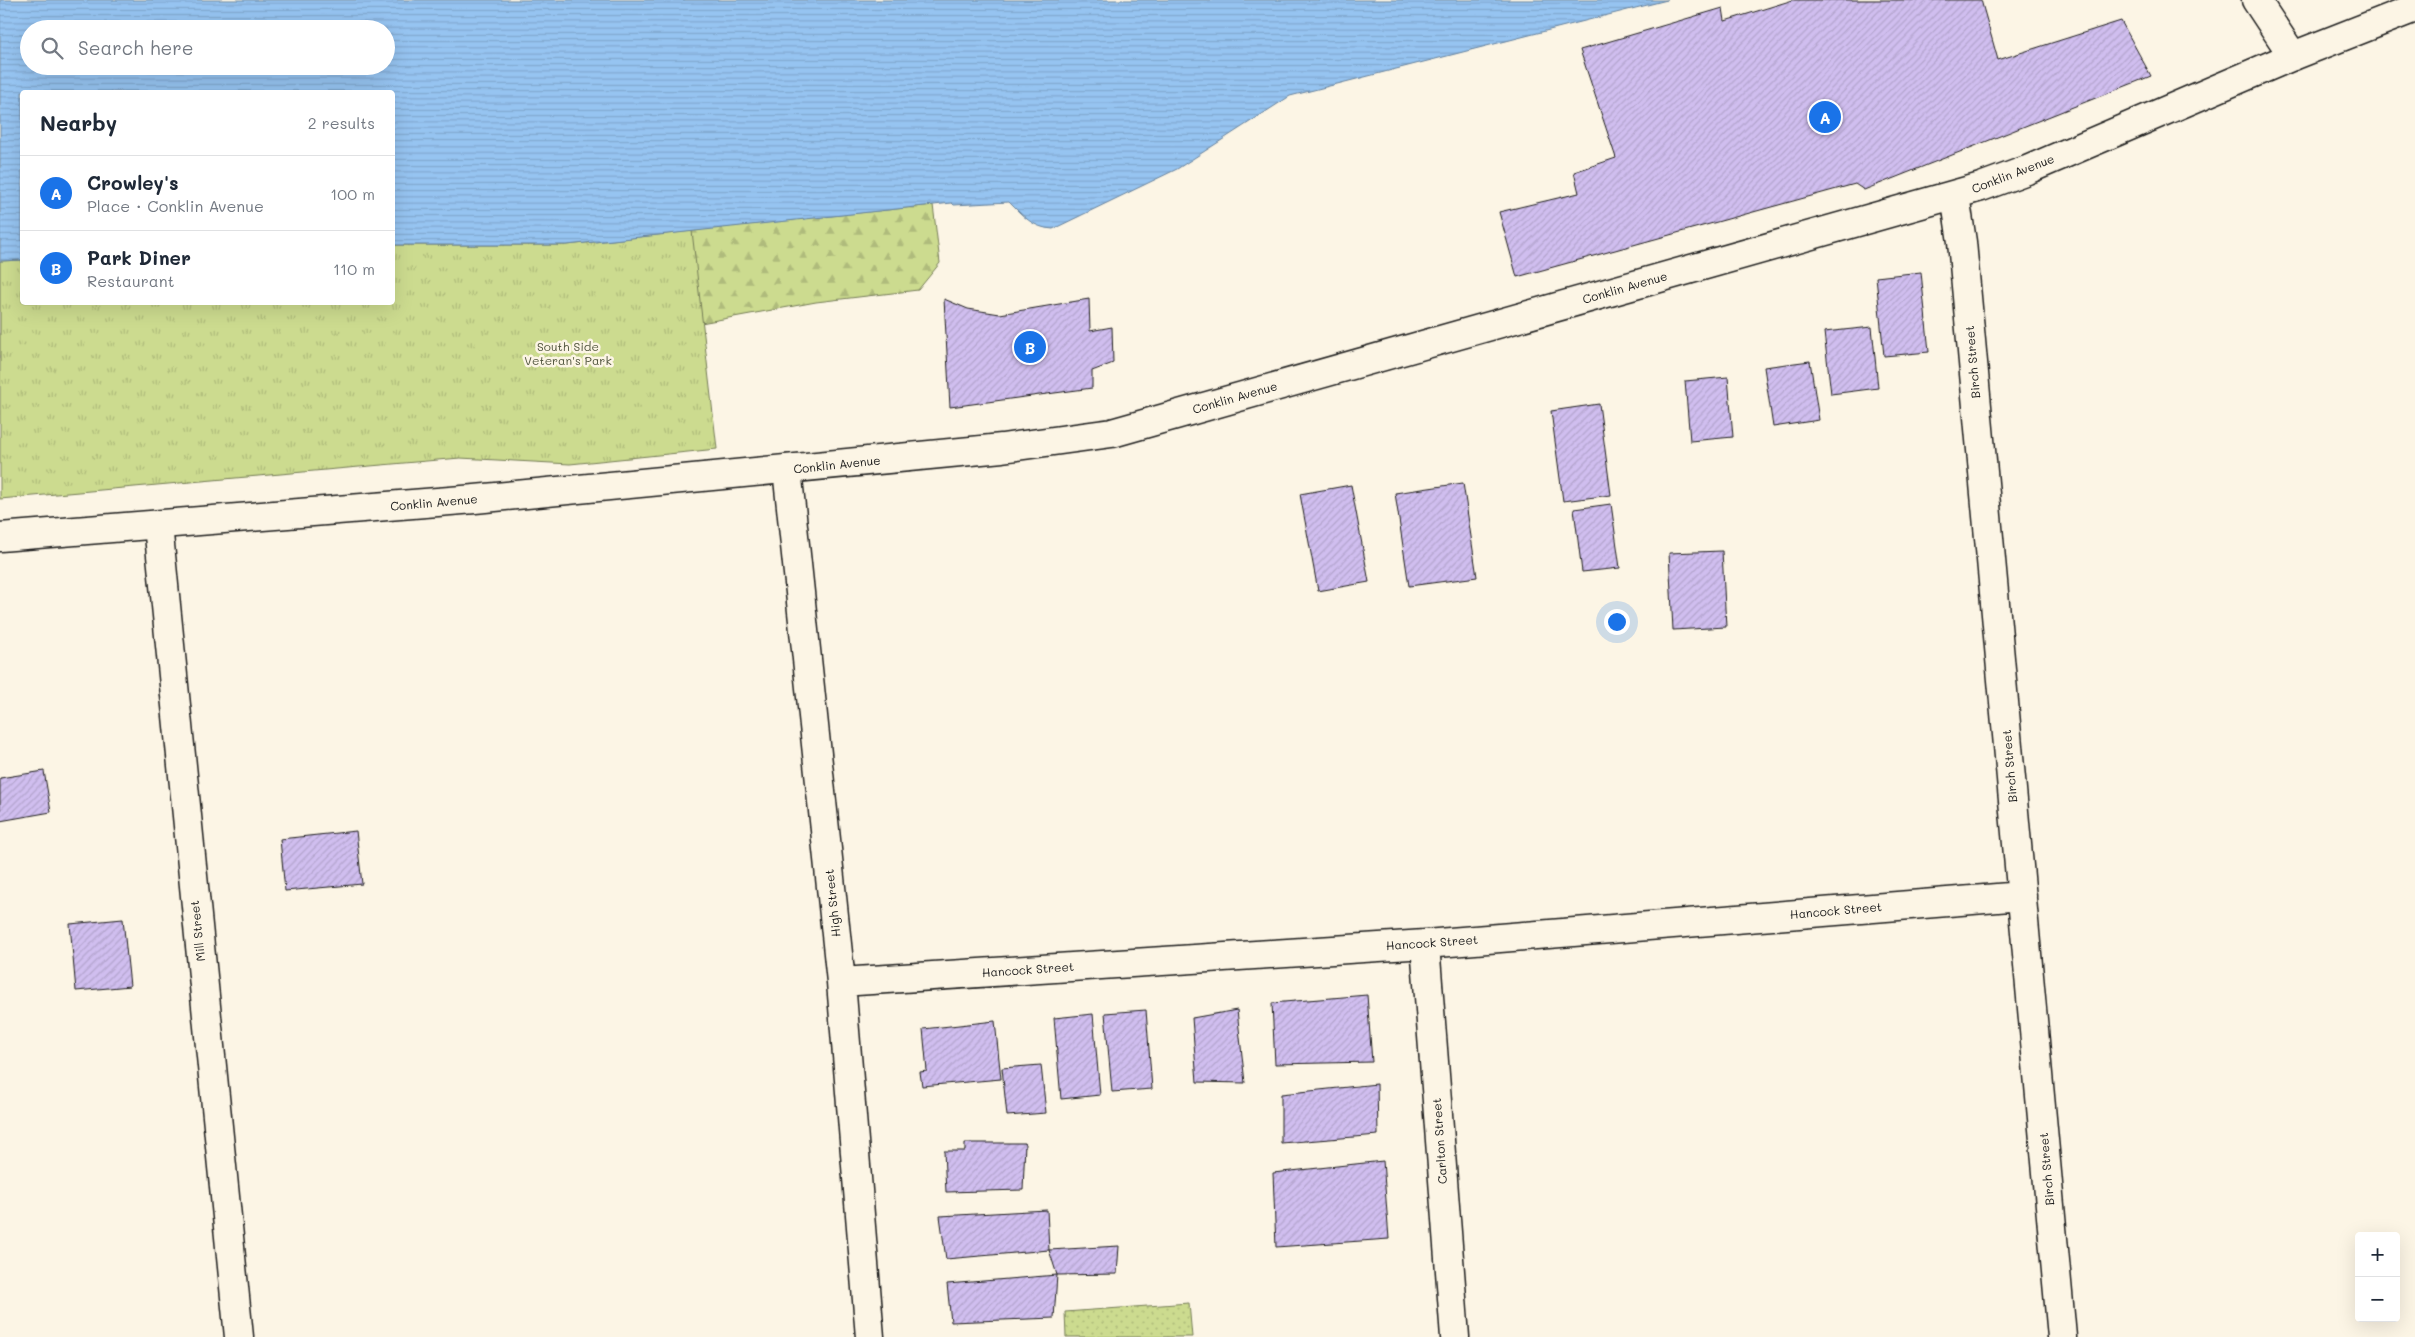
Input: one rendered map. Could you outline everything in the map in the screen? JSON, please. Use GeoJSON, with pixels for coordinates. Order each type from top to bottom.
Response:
{"type":"FeatureCollection","features":[{"type":"Feature","properties":{"kind":"street"},"geometry":{"type":"LineString","coordinates":[[2256,0],[2292,56]]}},
{"type":"Feature","properties":{"kind":"street","name":"Conklin Avenue"},"geometry":{"type":"LineString","coordinates":[[0,537],[420,504],[787,470],[1002,448],[1112,432],[1955,195],[2027,170],[2292,56],[2415,8]]}},
{"type":"Feature","properties":{"kind":"street","name":"Birch Street"},"geometry":{"type":"LineString","coordinates":[[1955,195],[1962,242],[2062,1337]]}},
{"type":"Feature","properties":{"kind":"street","name":"High Street"},"geometry":{"type":"LineString","coordinates":[[787,470],[841,982],[870,1337]]}},
{"type":"Feature","properties":{"kind":"street","name":"Mill Street"},"geometry":{"type":"LineString","coordinates":[[158,524],[239,1337]]}},
{"type":"Feature","properties":{"kind":"street","name":"Hancock Street"},"geometry":{"type":"LineString","coordinates":[[841,982],[1425,944],[2022,896]]}},
{"type":"Feature","properties":{"kind":"street","name":"Carlton Street"},"geometry":{"type":"LineString","coordinates":[[1425,944],[1454,1337]]}},
{"type":"Feature","properties":{"kind":"green space"},"geometry":{"type":"Polygon","coordinates":[[[933,205],[940,263],[918,290],[816,302],[668,329],[0,358],[0,261],[20,260],[20,305],[395,305],[395,245],[633,237],[933,205]]]}},
{"type":"Feature","properties":{"kind":"green space","name":"South Side Veteran's Park"},"geometry":{"type":"Polygon","coordinates":[[[692,231],[717,449],[570,464],[460,458],[0,499],[0,261],[20,260],[20,305],[395,305],[395,245],[567,245],[692,231]]]}},
{"type":"Feature","properties":{"kind":"green space"},"geometry":{"type":"Polygon","coordinates":[[[1189,1303],[1192,1337],[1066,1337],[1065,1312],[1189,1303]]]}},
{"type":"Feature","properties":{"kind":"water"},"geometry":{"type":"Polygon","coordinates":[[[0,0],[1667,0],[1290,96],[1177,169],[1053,229],[1034,224],[1009,202],[954,205],[952,203],[567,245],[395,245],[395,90],[20,90],[20,260],[0,261],[0,0]]]}},
{"type":"Feature","properties":{"kind":"building"},"geometry":{"type":"Polygon","coordinates":[[[1793,0],[1981,0],[1998,60],[2121,21],[2151,76],[1864,190],[1855,184],[1517,277],[1499,212],[1579,193],[1574,172],[1616,158],[1580,50],[1723,8],[1725,21],[1793,0]]]}},
{"type":"Feature","properties":{"kind":"building"},"geometry":{"type":"Polygon","coordinates":[[[1921,272],[1929,352],[1884,356],[1876,277],[1921,272]]]}},
{"type":"Feature","properties":{"kind":"building"},"geometry":{"type":"Polygon","coordinates":[[[944,299],[968,309],[1000,314],[1089,299],[1090,331],[1112,327],[1113,363],[1092,371],[1092,388],[950,407],[944,299]]]}},
{"type":"Feature","properties":{"kind":"building"},"geometry":{"type":"Polygon","coordinates":[[[1872,327],[1878,388],[1831,394],[1824,332],[1872,327]]]}},
{"type":"Feature","properties":{"kind":"building"},"geometry":{"type":"Polygon","coordinates":[[[1810,361],[1819,420],[1773,427],[1764,367],[1810,361]]]}},
{"type":"Feature","properties":{"kind":"building"},"geometry":{"type":"Polygon","coordinates":[[[1728,377],[1733,437],[1690,441],[1685,381],[1728,377]]]}},
{"type":"Feature","properties":{"kind":"building"},"geometry":{"type":"Polygon","coordinates":[[[1599,404],[1611,495],[1563,501],[1551,411],[1599,404]]]}},
{"type":"Feature","properties":{"kind":"building"},"geometry":{"type":"Polygon","coordinates":[[[1463,483],[1477,577],[1409,586],[1395,493],[1463,483]]]}},
{"type":"Feature","properties":{"kind":"building"},"geometry":{"type":"Polygon","coordinates":[[[1351,485],[1369,582],[1318,591],[1300,494],[1351,485]]]}},
{"type":"Feature","properties":{"kind":"building"},"geometry":{"type":"Polygon","coordinates":[[[1611,504],[1620,568],[1582,572],[1574,509],[1611,504]]]}},
{"type":"Feature","properties":{"kind":"building"},"geometry":{"type":"Polygon","coordinates":[[[1722,551],[1726,627],[1673,630],[1669,553],[1722,551]]]}},
{"type":"Feature","properties":{"kind":"building"},"geometry":{"type":"Polygon","coordinates":[[[44,771],[51,812],[0,821],[0,778],[44,771]]]}},
{"type":"Feature","properties":{"kind":"building"},"geometry":{"type":"Polygon","coordinates":[[[356,831],[362,884],[285,891],[280,839],[356,831]]]}},
{"type":"Feature","properties":{"kind":"building"},"geometry":{"type":"Polygon","coordinates":[[[123,919],[130,986],[76,991],[70,924],[123,919]]]}},
{"type":"Feature","properties":{"kind":"building"},"geometry":{"type":"Polygon","coordinates":[[[1367,995],[1372,1062],[1275,1064],[1272,1003],[1367,995]]]}},
{"type":"Feature","properties":{"kind":"building"},"geometry":{"type":"Polygon","coordinates":[[[1146,1010],[1152,1089],[1112,1092],[1105,1013],[1146,1010]]]}},
{"type":"Feature","properties":{"kind":"building"},"geometry":{"type":"Polygon","coordinates":[[[1237,1010],[1245,1083],[1197,1082],[1192,1018],[1237,1010]]]}},
{"type":"Feature","properties":{"kind":"building"},"geometry":{"type":"Polygon","coordinates":[[[1093,1014],[1100,1095],[1061,1099],[1054,1018],[1093,1014]]]}},
{"type":"Feature","properties":{"kind":"building"},"geometry":{"type":"Polygon","coordinates":[[[995,1021],[1001,1079],[922,1086],[920,1072],[927,1071],[923,1029],[995,1021]]]}},
{"type":"Feature","properties":{"kind":"building"},"geometry":{"type":"Polygon","coordinates":[[[1041,1065],[1046,1113],[1007,1116],[1002,1068],[1041,1065]]]}},
{"type":"Feature","properties":{"kind":"building"},"geometry":{"type":"Polygon","coordinates":[[[1377,1084],[1378,1135],[1281,1143],[1281,1094],[1377,1084]]]}},
{"type":"Feature","properties":{"kind":"building"},"geometry":{"type":"Polygon","coordinates":[[[965,1143],[1025,1143],[1023,1190],[946,1192],[944,1151],[965,1151],[965,1143]]]}},
{"type":"Feature","properties":{"kind":"building"},"geometry":{"type":"Polygon","coordinates":[[[1383,1161],[1389,1239],[1276,1247],[1273,1173],[1383,1161]]]}},
{"type":"Feature","properties":{"kind":"building"},"geometry":{"type":"Polygon","coordinates":[[[1047,1210],[1049,1250],[946,1259],[940,1216],[1047,1210]]]}},
{"type":"Feature","properties":{"kind":"building"},"geometry":{"type":"Polygon","coordinates":[[[1119,1246],[1117,1274],[1057,1275],[1049,1250],[1119,1246]]]}},
{"type":"Feature","properties":{"kind":"building"},"geometry":{"type":"Polygon","coordinates":[[[1057,1275],[1054,1318],[951,1322],[947,1284],[1057,1275]]]}},
{"type":"Feature","properties":{"kind":"place","name":"Crowley's"},"geometry":{"type":"Point","coordinates":[1825,117]}},
{"type":"Feature","properties":{"kind":"place","name":"Park Diner"},"geometry":{"type":"Point","coordinates":[1030,347]}}]}
